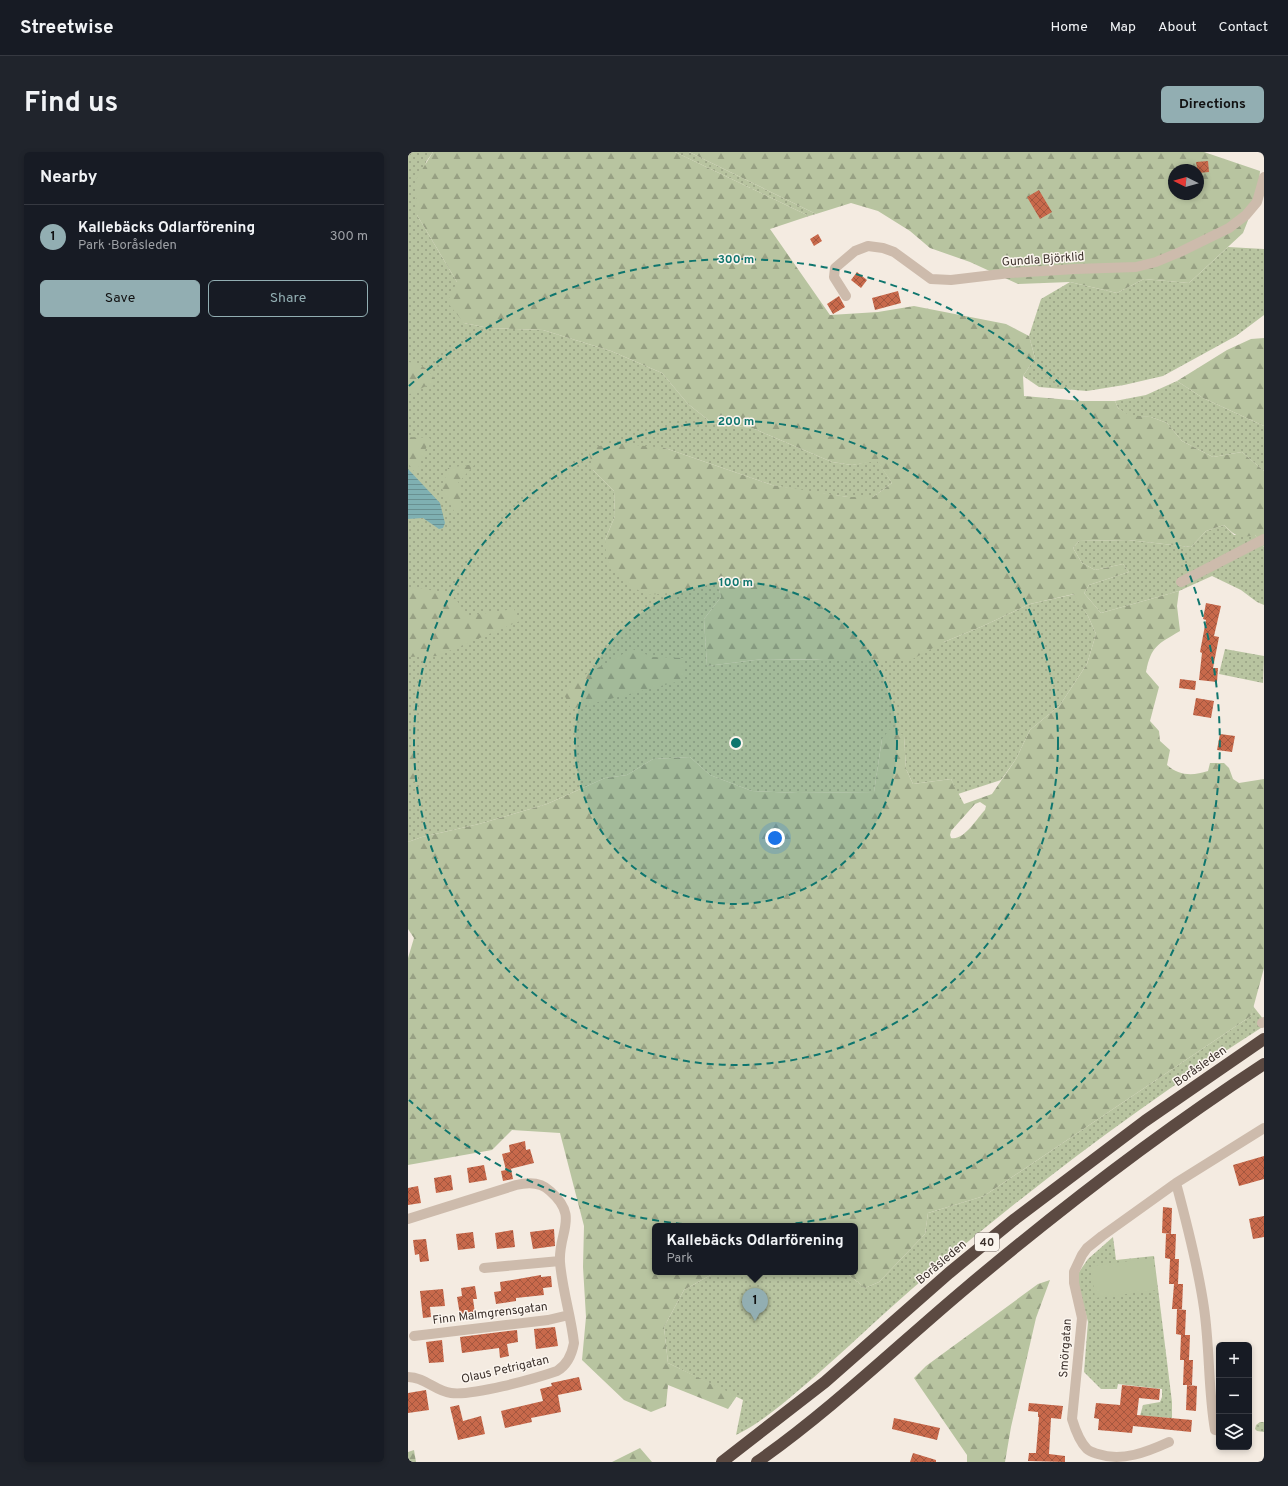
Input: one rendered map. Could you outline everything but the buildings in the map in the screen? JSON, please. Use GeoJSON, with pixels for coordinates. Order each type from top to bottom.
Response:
{"type":"FeatureCollection","features":[{"type":"Feature","properties":{"kind":"highway","name":"Boråsleden"},"geometry":{"type":"LineString","coordinates":[[722,1462],[825,1382],[949,1273],[1016,1219],[1152,1116],[1264,1039]]}},
{"type":"Feature","properties":{"kind":"highway","name":"40"},"geometry":{"type":"LineString","coordinates":[[757,1462],[835,1400],[1030,1234],[1156,1139],[1264,1064]]}},
{"type":"Feature","properties":{"kind":"street","name":"Gundla Björklid"},"geometry":{"type":"LineString","coordinates":[[846,296],[834,276],[835,268],[855,252],[868,246],[883,248],[894,252],[931,280],[951,280],[1010,273],[1136,267],[1156,262],[1229,228],[1246,215],[1257,202],[1264,177]]}},
{"type":"Feature","properties":{"kind":"street"},"geometry":{"type":"LineString","coordinates":[[1181,582],[1264,539]]}},
{"type":"Feature","properties":{"kind":"street","name":"Smörgatan"},"geometry":{"type":"LineString","coordinates":[[1169,1442],[1142,1455],[1115,1458],[1102,1456],[1088,1450],[1077,1435],[1072,1419],[1082,1318],[1074,1283],[1074,1272],[1087,1248],[1176,1183],[1264,1128]]}},
{"type":"Feature","properties":{"kind":"street"},"geometry":{"type":"LineString","coordinates":[[1176,1183],[1191,1240],[1204,1309],[1212,1413],[1216,1430]]}},
{"type":"Feature","properties":{"kind":"street","name":"Olaus Petrigatan"},"geometry":{"type":"LineString","coordinates":[[408,1219],[516,1185],[535,1184],[548,1189],[559,1199],[564,1207],[566,1216],[566,1226],[560,1261],[573,1332],[573,1351],[565,1365],[557,1371],[525,1380],[458,1393],[446,1392],[422,1378],[408,1377]]}},
{"type":"Feature","properties":{"kind":"street"},"geometry":{"type":"LineString","coordinates":[[484,1268],[560,1261]]}},
{"type":"Feature","properties":{"kind":"street","name":"Finn Malmgrensgatan"},"geometry":{"type":"LineString","coordinates":[[414,1336],[548,1320],[569,1315]]}},
{"type":"Feature","properties":{"kind":"green space"},"geometry":{"type":"Polygon","coordinates":[[[408,152],[433,152],[426,162],[417,215],[457,282],[464,323],[489,328],[543,330],[611,351],[662,373],[688,404],[712,423],[752,428],[832,462],[852,465],[877,460],[892,483],[873,497],[848,497],[804,491],[772,485],[665,448],[593,470],[614,491],[615,516],[605,540],[680,592],[717,582],[721,597],[704,619],[707,666],[763,659],[817,660],[944,642],[1030,604],[1075,594],[1088,616],[1096,634],[1087,664],[1060,705],[1030,730],[1016,759],[1001,780],[958,794],[951,779],[913,784],[906,769],[904,736],[882,739],[874,792],[798,793],[752,791],[710,775],[690,757],[653,759],[627,775],[605,778],[547,804],[479,824],[422,837],[408,842],[408,152]]]}},
{"type":"Feature","properties":{"kind":"green space"},"geometry":{"type":"Polygon","coordinates":[[[433,152],[675,152],[809,216],[770,229],[830,315],[878,312],[914,306],[1006,324],[1029,336],[1035,358],[1023,376],[1024,396],[1082,401],[1115,401],[1118,408],[1129,415],[1151,417],[1167,423],[1182,441],[1213,457],[1242,452],[1264,471],[1264,547],[1255,535],[1245,537],[1238,536],[1224,525],[1206,531],[1191,547],[1128,540],[1079,541],[1073,548],[1082,563],[1095,570],[1123,564],[1129,572],[1089,585],[1084,593],[1101,613],[1179,591],[1177,606],[1180,631],[1166,639],[1153,651],[1150,656],[1146,672],[1159,687],[1150,721],[1159,731],[1160,741],[1170,750],[1167,765],[1181,773],[1197,774],[1208,771],[1210,763],[1224,763],[1229,768],[1233,779],[1239,783],[1264,779],[1264,968],[1251,1016],[984,1196],[928,1213],[925,1234],[879,1282],[865,1288],[849,1275],[858,1275],[858,1223],[652,1223],[652,1275],[711,1275],[684,1290],[664,1327],[668,1363],[737,1396],[728,1409],[668,1385],[666,1406],[651,1412],[624,1400],[582,1360],[586,1317],[583,1267],[584,1226],[560,1133],[512,1130],[492,1150],[408,1165],[408,958],[414,938],[408,929],[408,842],[422,837],[479,824],[547,804],[605,778],[627,775],[653,759],[690,757],[710,775],[752,791],[798,793],[874,792],[882,739],[890,729],[904,735],[906,769],[913,784],[951,779],[964,804],[992,794],[1016,759],[1030,730],[1060,705],[1087,664],[1096,634],[1088,616],[1074,594],[1030,604],[944,642],[909,661],[763,659],[707,666],[704,619],[721,597],[717,583],[680,592],[647,595],[629,585],[607,566],[605,540],[615,516],[614,491],[593,470],[588,448],[616,443],[665,448],[772,485],[848,497],[873,497],[892,483],[877,461],[852,465],[832,462],[752,428],[712,423],[688,404],[662,373],[611,351],[543,330],[489,328],[464,323],[447,302],[457,282],[417,215],[415,181],[433,152]],[[980,802],[975,804],[951,831],[951,838],[956,838],[965,833],[985,810],[986,806],[980,802]]]}},
{"type":"Feature","properties":{"kind":"green space"},"geometry":{"type":"Polygon","coordinates":[[[675,152],[689,152],[816,214],[809,216],[675,152]]]}},
{"type":"Feature","properties":{"kind":"green space"},"geometry":{"type":"Polygon","coordinates":[[[689,152],[1204,152],[1260,171],[1258,195],[1243,233],[1189,283],[1144,279],[1117,293],[1070,282],[1018,284],[970,262],[930,248],[910,231],[878,211],[851,203],[816,214],[689,152]]]}},
{"type":"Feature","properties":{"kind":"green space"},"geometry":{"type":"Polygon","coordinates":[[[1228,247],[1264,249],[1264,315],[1236,336],[1163,376],[1124,385],[1087,391],[1039,387],[1023,376],[1035,358],[1029,336],[1041,299],[1070,282],[1117,293],[1144,279],[1189,283],[1228,247]]]}},
{"type":"Feature","properties":{"kind":"green space"},"geometry":{"type":"Polygon","coordinates":[[[1264,338],[1264,426],[1203,398],[1177,381],[1227,350],[1251,339],[1264,338]]]}},
{"type":"Feature","properties":{"kind":"green space"},"geometry":{"type":"Polygon","coordinates":[[[408,362],[421,365],[436,381],[408,395],[408,362]]]}},
{"type":"Feature","properties":{"kind":"green space"},"geometry":{"type":"Polygon","coordinates":[[[1177,381],[1203,398],[1264,426],[1264,471],[1242,452],[1213,457],[1182,441],[1167,423],[1151,417],[1129,416],[1118,408],[1115,401],[1146,395],[1177,381]]]}},
{"type":"Feature","properties":{"kind":"green space"},"geometry":{"type":"Polygon","coordinates":[[[408,437],[430,438],[416,474],[408,463],[408,437]]]}},
{"type":"Feature","properties":{"kind":"green space"},"geometry":{"type":"Polygon","coordinates":[[[475,464],[458,483],[462,507],[455,513],[442,489],[448,468],[475,464]]]}},
{"type":"Feature","properties":{"kind":"green space"},"geometry":{"type":"Polygon","coordinates":[[[1224,525],[1234,535],[1255,535],[1264,547],[1264,605],[1257,602],[1241,590],[1212,576],[1179,591],[1101,613],[1084,593],[1089,585],[1129,572],[1123,564],[1095,570],[1082,563],[1073,548],[1079,541],[1128,540],[1191,547],[1206,531],[1224,525]]]}},
{"type":"Feature","properties":{"kind":"green space"},"geometry":{"type":"Polygon","coordinates":[[[408,587],[452,593],[467,616],[514,609],[520,621],[437,656],[408,657],[408,587]]]}},
{"type":"Feature","properties":{"kind":"green space"},"geometry":{"type":"Polygon","coordinates":[[[632,649],[653,657],[684,658],[684,680],[571,709],[563,692],[583,676],[632,649]]]}},
{"type":"Feature","properties":{"kind":"green space"},"geometry":{"type":"Polygon","coordinates":[[[1225,649],[1264,656],[1263,683],[1219,674],[1225,649]]]}},
{"type":"Feature","properties":{"kind":"green space"},"geometry":{"type":"Polygon","coordinates":[[[408,747],[417,754],[418,779],[408,785],[408,747]]]}},
{"type":"Feature","properties":{"kind":"green space"},"geometry":{"type":"Polygon","coordinates":[[[1253,1006],[1264,1020],[1264,1026],[1134,1114],[1008,1209],[927,1276],[815,1376],[753,1426],[736,1435],[743,1400],[668,1363],[664,1327],[684,1290],[711,1275],[849,1275],[865,1288],[879,1282],[925,1234],[928,1213],[984,1196],[1251,1016],[1253,1006]]]}},
{"type":"Feature","properties":{"kind":"green space"},"geometry":{"type":"Polygon","coordinates":[[[1113,1237],[1116,1260],[1154,1256],[1172,1402],[1172,1418],[1140,1416],[1143,1405],[1160,1402],[1162,1397],[1162,1389],[1118,1384],[1117,1389],[1101,1389],[1084,1372],[1088,1322],[1077,1281],[1079,1272],[1088,1259],[1113,1237]]]}},
{"type":"Feature","properties":{"kind":"green space"},"geometry":{"type":"Polygon","coordinates":[[[1153,1258],[1157,1290],[1095,1298],[1091,1266],[1153,1258]]]}},
{"type":"Feature","properties":{"kind":"green space"},"geometry":{"type":"Polygon","coordinates":[[[1050,1280],[1036,1318],[1011,1427],[1005,1462],[967,1462],[967,1455],[914,1378],[926,1366],[1038,1284],[1050,1280]]]}},
{"type":"Feature","properties":{"kind":"green space"},"geometry":{"type":"Polygon","coordinates":[[[1260,1422],[1264,1422],[1264,1432],[1257,1431],[1255,1429],[1256,1425],[1260,1422]]]}},
{"type":"Feature","properties":{"kind":"green space"},"geometry":{"type":"Polygon","coordinates":[[[640,1448],[652,1462],[612,1462],[640,1448]]]}},
{"type":"Feature","properties":{"kind":"green space"},"geometry":{"type":"Polygon","coordinates":[[[414,1450],[416,1462],[408,1462],[408,1452],[414,1450]]]}},
{"type":"Feature","properties":{"kind":"water"},"geometry":{"type":"Polygon","coordinates":[[[408,469],[440,503],[445,523],[443,528],[439,529],[423,518],[408,519],[408,469]]]}},
{"type":"Feature","properties":{"kind":"place","name":"Kallebäcks Odlarförening"},"geometry":{"type":"Point","coordinates":[755,1321]}}]}
